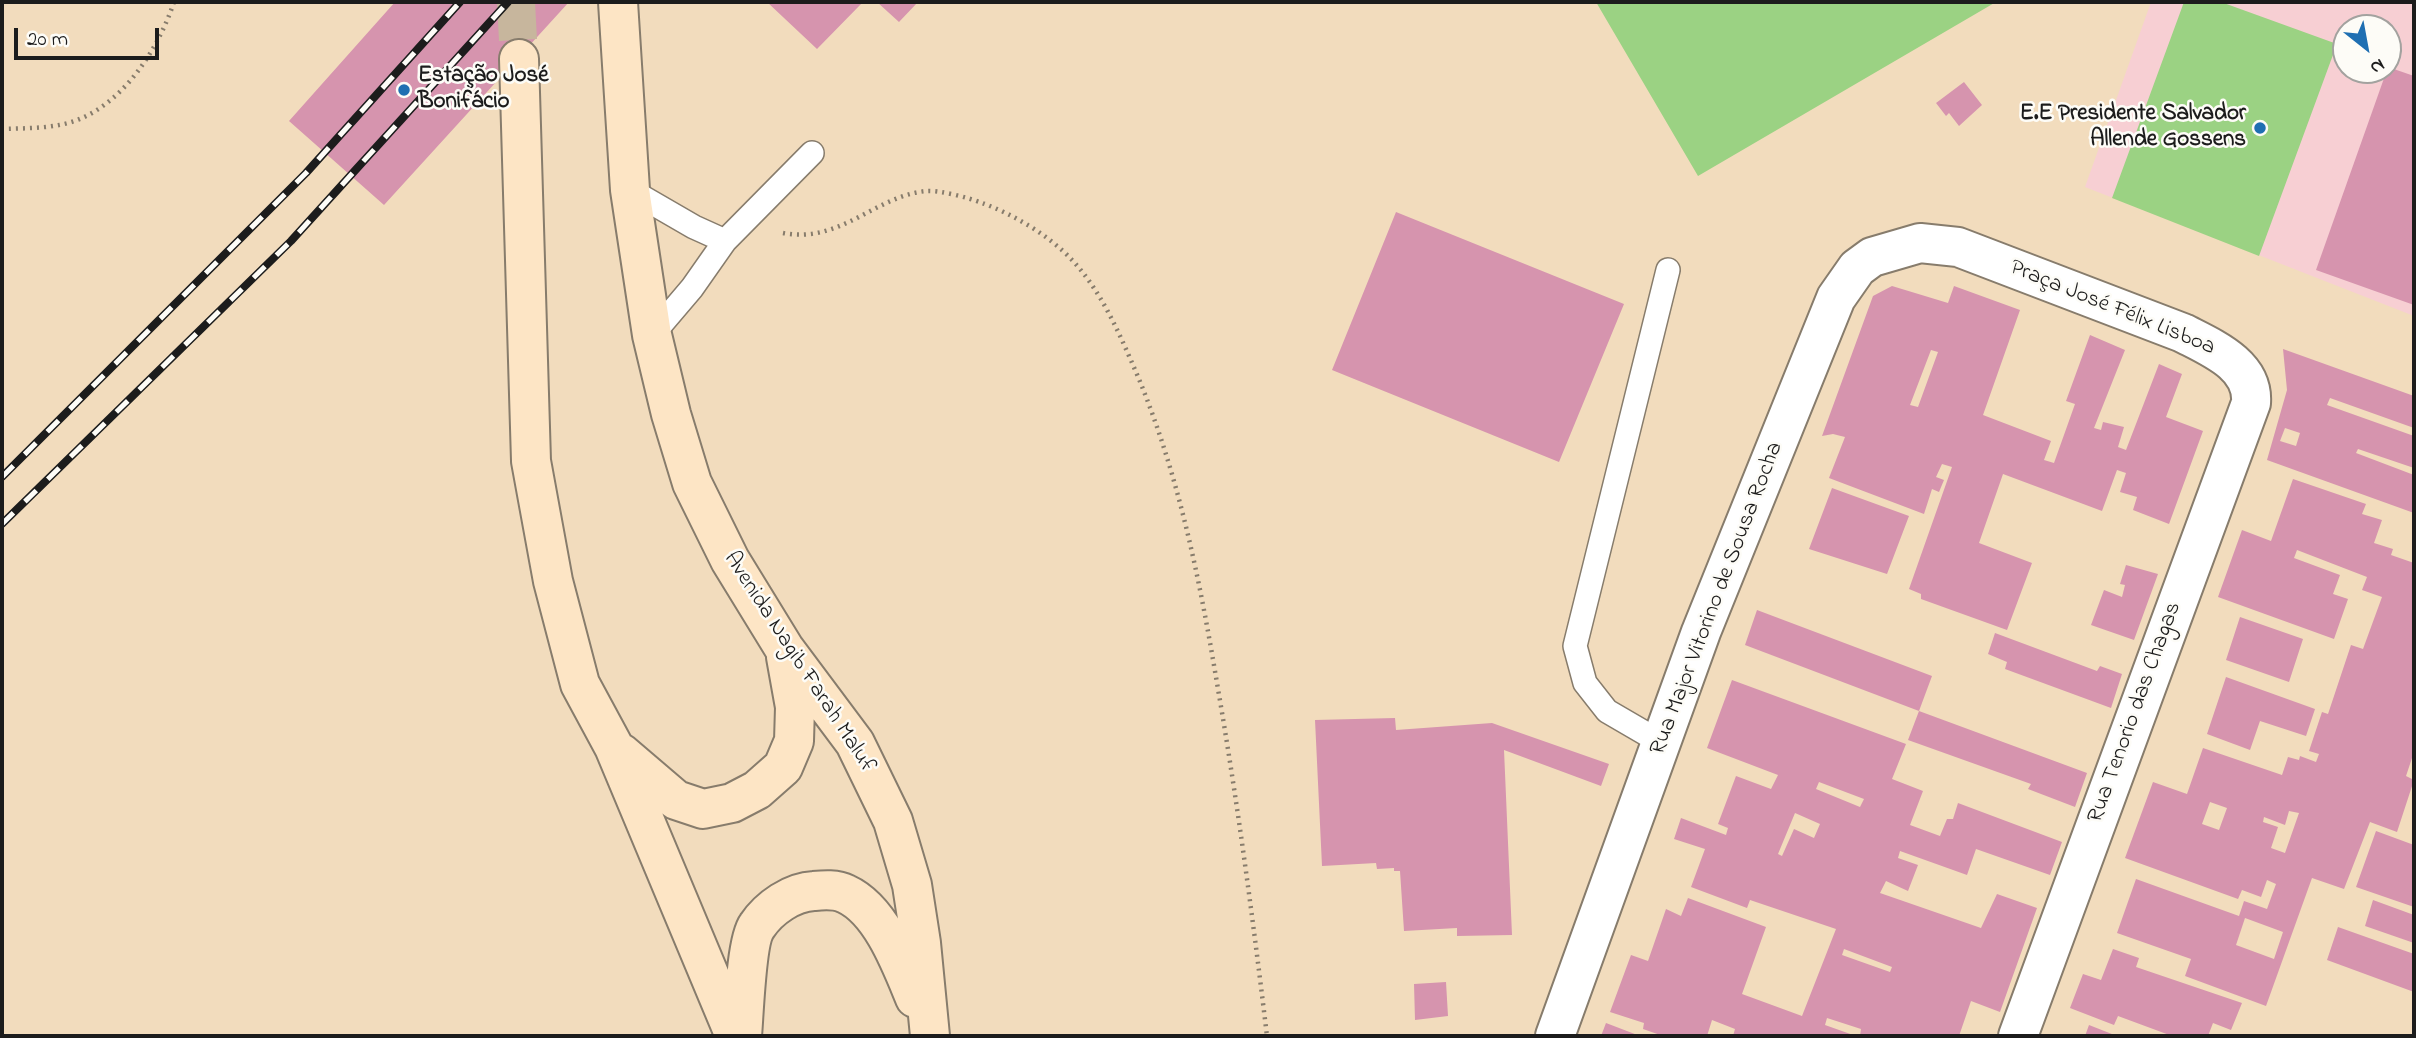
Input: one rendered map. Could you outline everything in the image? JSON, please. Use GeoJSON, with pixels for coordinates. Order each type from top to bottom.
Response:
{"type":"FeatureCollection","features":[{"type":"Feature","properties":{"kind":"main road","name":"Avenida Nagib Farah Maluf"},"geometry":{"type":"LineString","coordinates":[[618,2],[630,190],[652,335],[671,414],[692,483],[730,560],[785,648],[855,743],[893,821],[912,885],[930,1036]]}},
{"type":"Feature","properties":{"kind":"main road"},"geometry":{"type":"LineString","coordinates":[[519,59],[531,461],[553,581],[580,684],[614,747],[735,1036]]}},
{"type":"Feature","properties":{"kind":"main road"},"geometry":{"type":"LineString","coordinates":[[614,747],[676,800],[703,809],[732,803],[757,790],[783,767],[794,741],[795,707],[785,648]]}},
{"type":"Feature","properties":{"kind":"main road"},"geometry":{"type":"LineString","coordinates":[[742,1036],[748,961],[755,927],[781,902],[802,891],[828,890],[845,894],[868,910],[898,954],[930,1036]]}},
{"type":"Feature","properties":{"kind":"street","name":"Rua Major Vitorino de Sousa Rocha"},"geometry":{"type":"LineString","coordinates":[[1555,1036],[1702,632],[1836,298],[1857,268],[1872,257],[1920,243],[1958,247]]}},
{"type":"Feature","properties":{"kind":"street","name":"Praça José Félix Lisboa"},"geometry":{"type":"LineString","coordinates":[[1958,247],[2090,296],[2217,350],[2241,370],[2252,389]]}},
{"type":"Feature","properties":{"kind":"street","name":"Rua Tenorio das Chagas"},"geometry":{"type":"LineString","coordinates":[[2018,1036],[2251,403],[2252,389]]}},
{"type":"Feature","properties":{"kind":"lane"},"geometry":{"type":"LineString","coordinates":[[652,335],[692,288],[725,241],[813,153]]}},
{"type":"Feature","properties":{"kind":"lane"},"geometry":{"type":"LineString","coordinates":[[630,190],[694,227],[725,241]]}},
{"type":"Feature","properties":{"kind":"lane"},"geometry":{"type":"LineString","coordinates":[[1662,743],[1607,710],[1586,683],[1575,646],[1668,270]]}},
{"type":"Feature","properties":{"kind":"path"},"geometry":{"type":"LineString","coordinates":[[2,129],[48,126],[82,118],[110,99],[133,78],[159,37],[174,2]]}},
{"type":"Feature","properties":{"kind":"path"},"geometry":{"type":"LineString","coordinates":[[725,241],[762,229],[800,235],[832,230],[903,197],[929,191],[982,203],[1039,231],[1071,259],[1094,289],[1118,329],[1153,412],[1174,480],[1202,593],[1244,845],[1267,1036]]}},
{"type":"Feature","properties":{"kind":"shaded area","name":"E.E Presidente Salvador Allende Gossens"},"geometry":{"type":"Polygon","coordinates":[[[2151,2],[2414,2],[2414,316],[2085,187],[2151,2]]]}},
{"type":"Feature","properties":{"kind":"green space"},"geometry":{"type":"Polygon","coordinates":[[[1596,2],[1996,2],[1698,176],[1596,2]]]}},
{"type":"Feature","properties":{"kind":"green space"},"geometry":{"type":"Polygon","coordinates":[[[2184,2],[2221,2],[2332,42],[2332,58],[2259,256],[2112,198],[2184,2]]]}},
{"type":"Feature","properties":{"kind":"building","name":"Estação José Bonifácio"},"geometry":{"type":"Polygon","coordinates":[[[395,2],[569,2],[384,205],[289,121],[395,2]]]}},
{"type":"Feature","properties":{"kind":"building"},"geometry":{"type":"Polygon","coordinates":[[[767,2],[863,2],[817,49],[767,2]]]}},
{"type":"Feature","properties":{"kind":"building"},"geometry":{"type":"Polygon","coordinates":[[[877,2],[918,2],[899,22],[877,2]]]}},
{"type":"Feature","properties":{"kind":"building"},"geometry":{"type":"Polygon","coordinates":[[[2402,72],[2414,76],[2414,305],[2316,270],[2382,84],[2402,84],[2402,72]]]}},
{"type":"Feature","properties":{"kind":"building"},"geometry":{"type":"Polygon","coordinates":[[[1964,82],[1982,105],[1959,126],[1949,113],[1946,116],[1936,103],[1964,82]]]}},
{"type":"Feature","properties":{"kind":"building"},"geometry":{"type":"Polygon","coordinates":[[[1396,212],[1624,304],[1559,462],[1332,370],[1396,212]]]}},
{"type":"Feature","properties":{"kind":"building"},"geometry":{"type":"Polygon","coordinates":[[[1892,286],[1948,303],[1954,286],[2020,310],[1983,415],[2051,441],[2044,460],[2054,463],[2075,404],[2066,401],[2090,335],[2125,350],[2094,428],[2101,430],[2103,422],[2124,427],[2118,447],[2126,450],[2159,364],[2182,374],[2166,417],[2203,431],[2169,524],[2133,510],[2137,497],[2120,492],[2126,473],[2117,470],[2102,511],[2003,474],[1979,543],[2032,563],[2007,630],[1921,599],[1921,594],[1909,589],[1952,467],[1942,464],[1936,477],[1944,480],[1939,492],[1932,489],[1924,514],[1829,478],[1845,437],[1833,434],[1822,436],[1873,296],[1892,286]],[[1931,350],[1910,405],[1918,407],[1938,352],[1931,350]]]}},
{"type":"Feature","properties":{"kind":"building"},"geometry":{"type":"Polygon","coordinates":[[[2283,349],[2414,396],[2414,428],[2330,398],[2327,405],[2414,436],[2414,468],[2358,449],[2356,453],[2414,475],[2414,513],[2267,460],[2287,390],[2283,349]],[[2285,428],[2280,441],[2296,446],[2300,433],[2285,428]]]}},
{"type":"Feature","properties":{"kind":"building"},"geometry":{"type":"Polygon","coordinates":[[[2293,479],[2366,504],[2362,514],[2382,520],[2374,543],[2393,549],[2391,555],[2414,563],[2414,759],[2412,758],[2406,776],[2414,780],[2397,832],[2370,822],[2344,889],[2312,878],[2266,1006],[2185,976],[2191,959],[2117,933],[2136,879],[2239,916],[2244,901],[2267,909],[2276,884],[2267,880],[2261,897],[2242,890],[2238,899],[2125,858],[2153,782],[2187,794],[2203,748],[2282,775],[2288,757],[2299,760],[2300,756],[2316,762],[2319,754],[2309,751],[2322,712],[2328,714],[2351,645],[2363,649],[2382,597],[2362,590],[2367,577],[2297,550],[2294,558],[2340,575],[2333,594],[2348,599],[2334,639],[2218,597],[2242,530],[2271,541],[2293,479]],[[2210,802],[2202,824],[2219,830],[2227,808],[2210,802]],[[2289,811],[2285,825],[2264,817],[2263,822],[2278,827],[2271,848],[2285,853],[2299,813],[2289,811]],[[2245,918],[2236,945],[2274,959],[2283,932],[2245,918]]]}},
{"type":"Feature","properties":{"kind":"building"},"geometry":{"type":"Polygon","coordinates":[[[1832,488],[1909,516],[1887,574],[1809,549],[1832,488]]]}},
{"type":"Feature","properties":{"kind":"building"},"geometry":{"type":"Polygon","coordinates":[[[2126,565],[2158,574],[2134,640],[2091,625],[2104,590],[2122,597],[2125,585],[2120,584],[2126,565]]]}},
{"type":"Feature","properties":{"kind":"building"},"geometry":{"type":"Polygon","coordinates":[[[1757,610],[1932,676],[1919,711],[1745,645],[1757,610]]]}},
{"type":"Feature","properties":{"kind":"building"},"geometry":{"type":"Polygon","coordinates":[[[2240,617],[2303,639],[2289,682],[2226,660],[2240,617]]]}},
{"type":"Feature","properties":{"kind":"building"},"geometry":{"type":"Polygon","coordinates":[[[1995,633],[2097,671],[2100,666],[2122,674],[2111,708],[2005,669],[2007,662],[1988,654],[1995,633]]]}},
{"type":"Feature","properties":{"kind":"building"},"geometry":{"type":"Polygon","coordinates":[[[2226,677],[2315,709],[2306,736],[2260,721],[2250,750],[2207,734],[2226,677]]]}},
{"type":"Feature","properties":{"kind":"building"},"geometry":{"type":"Polygon","coordinates":[[[1732,680],[1906,744],[1892,779],[1923,791],[1910,825],[1940,836],[1947,819],[1953,819],[1958,803],[2062,842],[2050,875],[1976,849],[1967,875],[1900,851],[1898,858],[1918,865],[1908,891],[1886,881],[1880,893],[1981,928],[1997,894],[2037,908],[2000,1012],[1971,1001],[1959,1036],[1860,1036],[1861,1029],[1827,1018],[1825,1025],[1856,1036],[1733,1036],[1735,1029],[1712,1020],[1707,1036],[1663,1036],[1643,1029],[1644,1023],[1610,1012],[1631,955],[1648,961],[1666,909],[1681,916],[1688,898],[1766,927],[1742,994],[1802,1016],[1836,929],[1750,900],[1747,908],[1691,887],[1705,849],[1674,839],[1681,818],[1726,835],[1728,828],[1718,824],[1736,776],[1771,789],[1778,775],[1707,748],[1732,680]],[[1819,782],[1816,789],[1860,807],[1864,799],[1819,782]],[[1795,813],[1778,854],[1782,856],[1794,829],[1814,838],[1820,824],[1795,813]],[[1844,949],[1842,955],[1890,972],[1892,967],[1844,949]]]}},
{"type":"Feature","properties":{"kind":"building"},"geometry":{"type":"Polygon","coordinates":[[[1919,711],[2087,773],[2075,807],[2028,789],[2031,784],[1908,740],[1919,711]]]}},
{"type":"Feature","properties":{"kind":"building"},"geometry":{"type":"Polygon","coordinates":[[[1395,718],[1396,730],[1492,723],[1609,764],[1601,786],[1504,750],[1512,935],[1457,936],[1457,928],[1404,931],[1400,871],[1394,871],[1394,868],[1377,869],[1376,863],[1322,866],[1315,720],[1395,718]]]}},
{"type":"Feature","properties":{"kind":"building"},"geometry":{"type":"Polygon","coordinates":[[[2376,831],[2414,845],[2414,907],[2356,887],[2376,831]]]}},
{"type":"Feature","properties":{"kind":"building"},"geometry":{"type":"Polygon","coordinates":[[[2373,900],[2414,915],[2414,943],[2365,926],[2373,900]]]}},
{"type":"Feature","properties":{"kind":"building"},"geometry":{"type":"Polygon","coordinates":[[[2338,927],[2414,954],[2414,992],[2327,960],[2338,927]]]}},
{"type":"Feature","properties":{"kind":"building"},"geometry":{"type":"Polygon","coordinates":[[[2113,949],[2139,958],[2136,967],[2242,1003],[2231,1030],[2213,1023],[2208,1036],[2172,1036],[2118,1016],[2114,1025],[2070,1008],[2083,974],[2101,980],[2113,949]]]}},
{"type":"Feature","properties":{"kind":"building"},"geometry":{"type":"Polygon","coordinates":[[[1446,982],[1448,1016],[1415,1020],[1414,984],[1446,982]]]}},
{"type":"Feature","properties":{"kind":"building"},"geometry":{"type":"Polygon","coordinates":[[[1606,1023],[1640,1036],[1601,1036],[1606,1023]]]}},
{"type":"Feature","properties":{"kind":"building"},"geometry":{"type":"Polygon","coordinates":[[[2089,1025],[2117,1036],[2085,1036],[2089,1025]]]}},
{"type":"Feature","properties":{"kind":"tunnel"},"geometry":{"type":"LineString","coordinates":[[516,2],[519,59]]}},
{"type":"Feature","properties":{"kind":"railway"},"geometry":{"type":"LineString","coordinates":[[2,477],[306,173],[460,2]]}},
{"type":"Feature","properties":{"kind":"railway"},"geometry":{"type":"LineString","coordinates":[[2,524],[291,241],[508,2]]}},
{"type":"Feature","properties":{"kind":"place","name":"Estação José Bonifácio"},"geometry":{"type":"Point","coordinates":[404,90]}},
{"type":"Feature","properties":{"kind":"place","name":"E.E Presidente Salvador Allende Gossens"},"geometry":{"type":"Point","coordinates":[2260,128]}}]}
